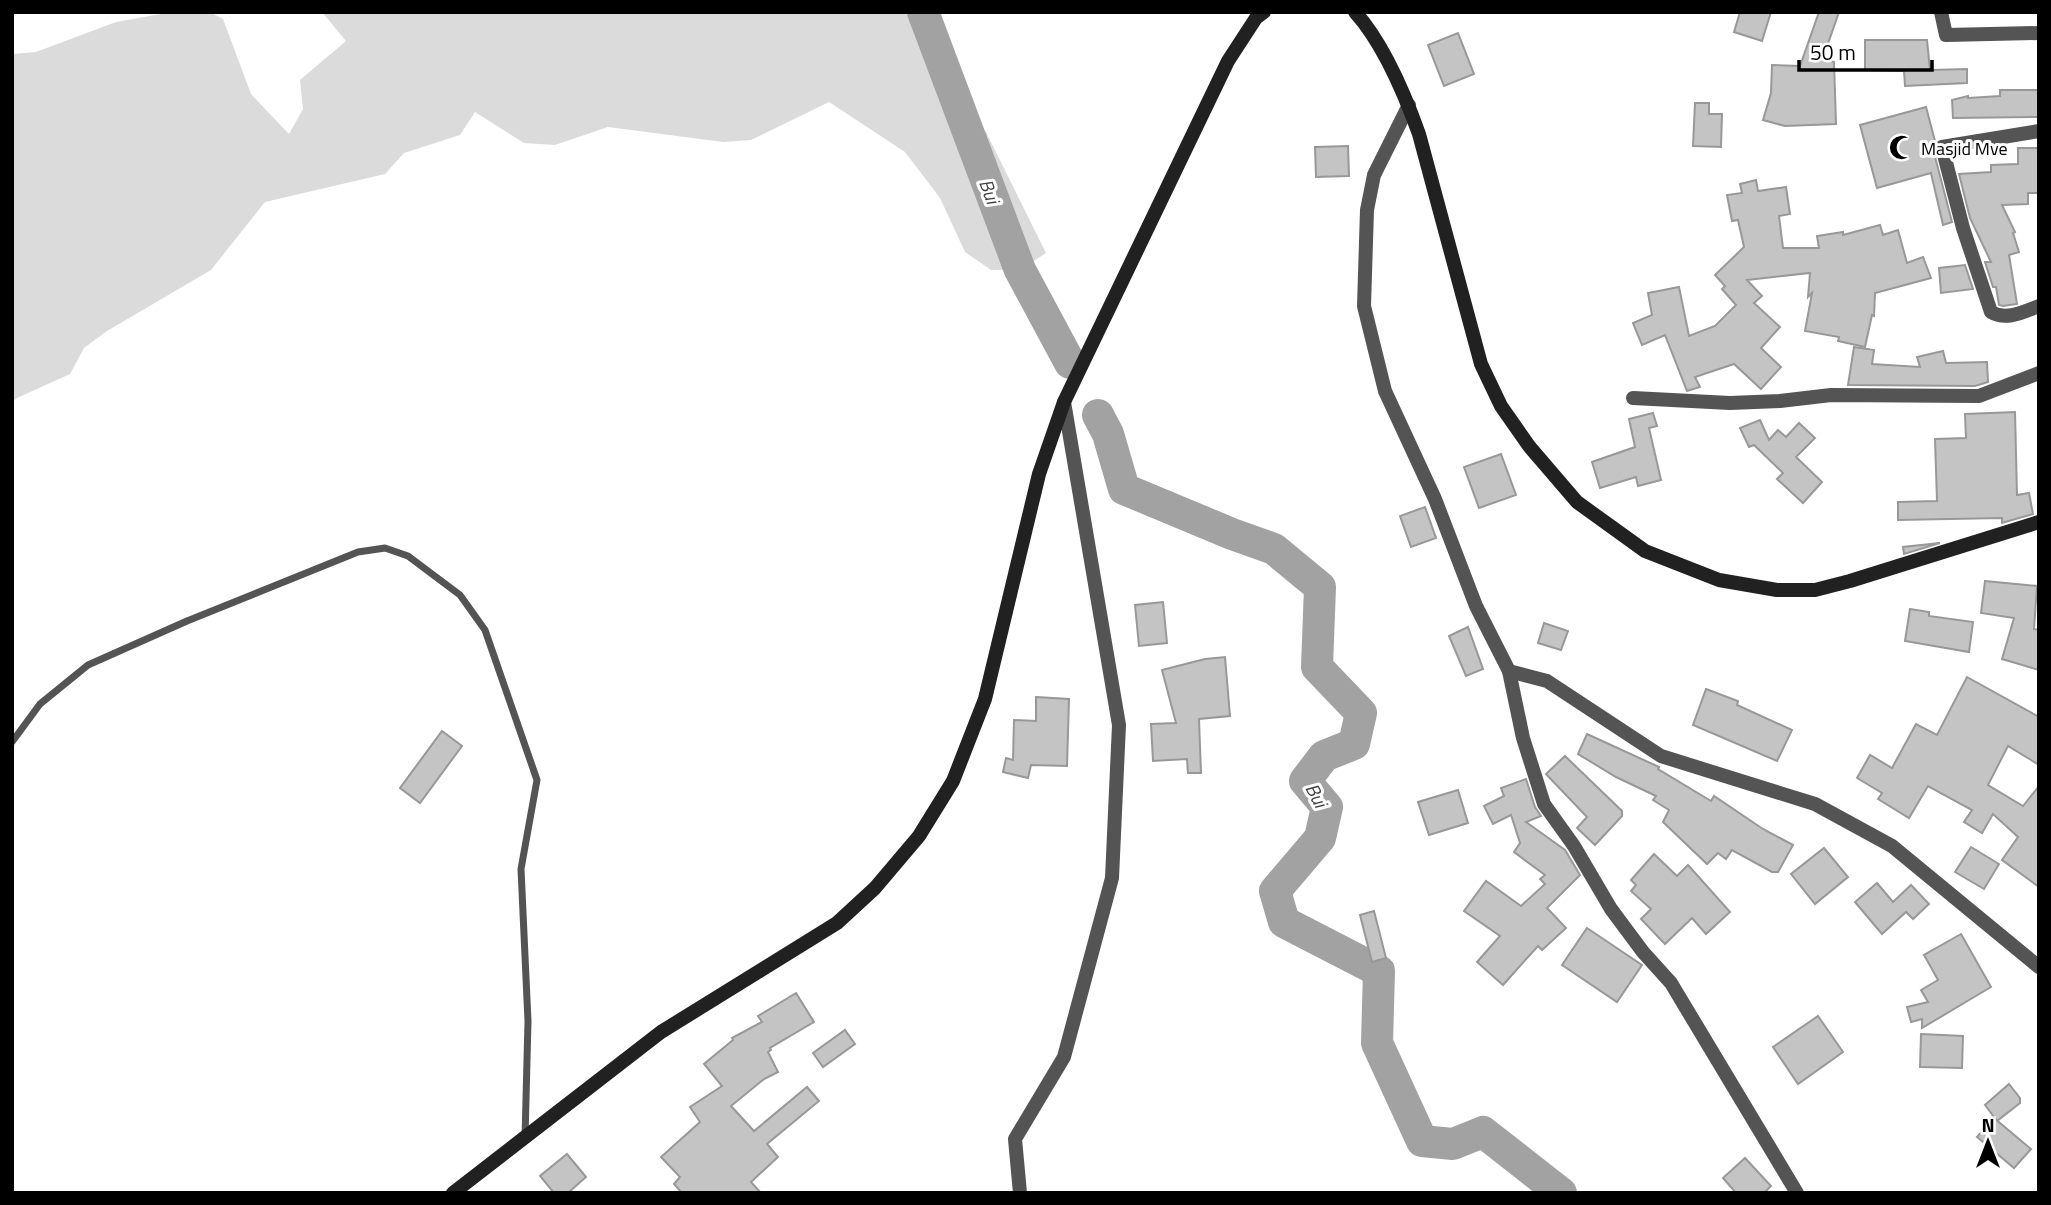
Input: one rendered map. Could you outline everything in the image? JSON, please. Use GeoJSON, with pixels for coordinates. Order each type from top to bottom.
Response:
{"type":"FeatureCollection","features":[{"type":"Feature","properties":{"kind":"main road"},"geometry":{"type":"LineString","coordinates":[[453,1193],[661,1031],[837,923],[875,888],[919,836],[953,781],[985,699],[1039,474],[1063,402],[1228,61],[1256,18],[1264,12]]}},
{"type":"Feature","properties":{"kind":"main road"},"geometry":{"type":"LineString","coordinates":[[1354,12],[1381,51],[1409,104],[1481,364],[1501,406],[1577,502],[1645,551],[1718,580],[1777,590],[1815,590],[1850,581],[2039,522]]}},
{"type":"Feature","properties":{"kind":"street"},"geometry":{"type":"LineString","coordinates":[[1941,12],[1946,35],[2039,33]]}},
{"type":"Feature","properties":{"kind":"street"},"geometry":{"type":"LineString","coordinates":[[1409,104],[1374,175],[1367,211],[1364,306],[1385,391],[1435,499],[1476,606],[1509,671],[1523,738],[1544,804],[1574,846],[1611,908],[1643,952],[1671,983],[1797,1193]]}},
{"type":"Feature","properties":{"kind":"street"},"geometry":{"type":"LineString","coordinates":[[2039,131],[1942,147],[1963,228],[1991,312],[1998,316],[2007,316],[2039,306]]}},
{"type":"Feature","properties":{"kind":"street"},"geometry":{"type":"LineString","coordinates":[[1633,398],[1730,403],[1831,395],[1979,396],[2039,373]]}},
{"type":"Feature","properties":{"kind":"street"},"geometry":{"type":"LineString","coordinates":[[1020,1193],[1015,1139],[1064,1057],[1112,878],[1119,724],[1063,402]]}},
{"type":"Feature","properties":{"kind":"street"},"geometry":{"type":"LineString","coordinates":[[1509,671],[1547,681],[1661,756],[1815,804],[1892,846],[2039,967]]}},
{"type":"Feature","properties":{"kind":"lane"},"geometry":{"type":"LineString","coordinates":[[12,742],[40,704],[88,664],[358,552],[385,548],[408,556],[460,594],[485,629],[537,780],[521,869],[528,1021],[525,1139]]}},
{"type":"Feature","properties":{"kind":"shaded area"},"geometry":{"type":"Polygon","coordinates":[[[172,12],[210,12],[223,19],[251,94],[289,134],[303,109],[300,80],[346,41],[322,12],[919,12],[930,71],[986,132],[1046,253],[1020,270],[991,270],[965,252],[940,198],[905,152],[829,102],[751,140],[723,142],[608,127],[555,145],[524,143],[475,112],[460,135],[404,153],[385,174],[265,202],[211,270],[107,331],[84,348],[70,374],[12,402],[12,54],[36,52],[116,22],[172,12]]]}},
{"type":"Feature","properties":{"kind":"building"},"geometry":{"type":"Polygon","coordinates":[[[1740,12],[1771,12],[1762,41],[1734,32],[1740,12]]]}},
{"type":"Feature","properties":{"kind":"building"},"geometry":{"type":"Polygon","coordinates":[[[1819,12],[1839,12],[1823,58],[1834,62],[1836,124],[1785,126],[1763,120],[1771,93],[1772,65],[1800,66],[1819,12]]]}},
{"type":"Feature","properties":{"kind":"building"},"geometry":{"type":"Polygon","coordinates":[[[1458,33],[1474,74],[1444,86],[1428,45],[1458,33]]]}},
{"type":"Feature","properties":{"kind":"building"},"geometry":{"type":"Polygon","coordinates":[[[1865,40],[1927,40],[1930,70],[1967,69],[1967,83],[1905,86],[1904,71],[1865,70],[1865,40]]]}},
{"type":"Feature","properties":{"kind":"building"},"geometry":{"type":"Polygon","coordinates":[[[2000,90],[2039,90],[2039,117],[1953,118],[1952,100],[1968,96],[2000,96],[2000,90]]]}},
{"type":"Feature","properties":{"kind":"building"},"geometry":{"type":"Polygon","coordinates":[[[1695,103],[1709,103],[1709,114],[1722,114],[1721,147],[1693,146],[1695,103]]]}},
{"type":"Feature","properties":{"kind":"building","name":"Masjid Mve"},"geometry":{"type":"Polygon","coordinates":[[[1926,107],[1935,141],[1933,149],[1952,222],[1943,225],[1931,173],[1877,188],[1860,125],[1926,107]]]}},
{"type":"Feature","properties":{"kind":"building"},"geometry":{"type":"Polygon","coordinates":[[[1348,146],[1349,176],[1316,177],[1315,147],[1348,146]]]}},
{"type":"Feature","properties":{"kind":"building"},"geometry":{"type":"Polygon","coordinates":[[[2018,148],[2039,148],[2039,193],[2028,193],[2028,204],[2002,205],[2015,232],[2013,233],[2019,252],[2009,255],[2017,304],[2003,306],[1999,305],[1996,287],[1993,287],[1985,262],[1991,262],[1970,218],[1959,174],[1991,172],[1991,165],[2018,164],[2018,148]]]}},
{"type":"Feature","properties":{"kind":"building"},"geometry":{"type":"Polygon","coordinates":[[[1756,180],[1758,191],[1786,187],[1790,214],[1779,216],[1783,248],[1819,248],[1817,236],[1843,232],[1843,235],[1880,225],[1883,235],[1898,230],[1907,263],[1923,257],[1931,278],[1875,293],[1874,316],[1872,315],[1865,347],[1838,341],[1839,337],[1805,331],[1812,293],[1808,297],[1810,273],[1747,280],[1762,296],[1754,303],[1780,327],[1761,348],[1781,367],[1761,389],[1734,364],[1695,377],[1700,387],[1687,391],[1665,335],[1642,345],[1633,323],[1652,315],[1648,293],[1679,287],[1689,336],[1715,326],[1736,305],[1722,289],[1725,286],[1715,275],[1744,247],[1738,220],[1732,221],[1727,195],[1742,193],[1740,184],[1756,180]]]}},
{"type":"Feature","properties":{"kind":"building"},"geometry":{"type":"Polygon","coordinates":[[[1965,265],[1973,289],[1941,293],[1939,268],[1965,265]]]}},
{"type":"Feature","properties":{"kind":"building"},"geometry":{"type":"Polygon","coordinates":[[[1854,347],[1874,350],[1872,364],[1920,367],[1917,357],[1943,351],[1946,363],[1987,362],[1988,382],[1975,386],[1848,385],[1854,347]]]}},
{"type":"Feature","properties":{"kind":"building"},"geometry":{"type":"Polygon","coordinates":[[[2015,412],[2017,495],[2029,493],[2033,514],[2002,523],[2002,518],[1898,520],[1898,502],[1937,501],[1935,439],[1966,438],[1965,414],[2015,412]]]}},
{"type":"Feature","properties":{"kind":"building"},"geometry":{"type":"Polygon","coordinates":[[[1653,413],[1657,426],[1649,428],[1661,480],[1638,486],[1636,477],[1600,488],[1592,462],[1635,447],[1629,419],[1653,413]]]}},
{"type":"Feature","properties":{"kind":"building"},"geometry":{"type":"Polygon","coordinates":[[[1760,420],[1769,440],[1778,430],[1786,437],[1799,423],[1815,438],[1796,457],[1822,482],[1803,503],[1777,479],[1783,473],[1754,445],[1749,447],[1740,428],[1760,420]]]}},
{"type":"Feature","properties":{"kind":"building"},"geometry":{"type":"Polygon","coordinates":[[[1501,454],[1516,495],[1479,508],[1464,467],[1501,454]]]}},
{"type":"Feature","properties":{"kind":"building"},"geometry":{"type":"Polygon","coordinates":[[[1425,507],[1436,538],[1411,547],[1400,516],[1425,507]]]}},
{"type":"Feature","properties":{"kind":"building"},"geometry":{"type":"Polygon","coordinates":[[[1940,543],[1904,554],[1903,547],[1940,543]]]}},
{"type":"Feature","properties":{"kind":"building"},"geometry":{"type":"Polygon","coordinates":[[[1985,581],[2037,586],[2034,629],[2039,630],[2039,670],[2002,659],[2014,618],[1981,613],[1985,581]]]}},
{"type":"Feature","properties":{"kind":"building"},"geometry":{"type":"Polygon","coordinates":[[[1163,602],[1167,643],[1139,646],[1135,605],[1163,602]]]}},
{"type":"Feature","properties":{"kind":"building"},"geometry":{"type":"Polygon","coordinates":[[[1910,609],[1929,612],[1929,616],[1973,622],[1969,652],[1905,641],[1910,609]]]}},
{"type":"Feature","properties":{"kind":"building"},"geometry":{"type":"Polygon","coordinates":[[[1544,623],[1568,631],[1561,650],[1538,643],[1544,623]]]}},
{"type":"Feature","properties":{"kind":"building"},"geometry":{"type":"Polygon","coordinates":[[[1468,627],[1483,669],[1466,676],[1449,636],[1468,627]]]}},
{"type":"Feature","properties":{"kind":"building"},"geometry":{"type":"Polygon","coordinates":[[[1225,657],[1230,716],[1199,719],[1201,773],[1188,773],[1187,759],[1153,761],[1151,724],[1176,723],[1162,670],[1225,657]]]}},
{"type":"Feature","properties":{"kind":"building"},"geometry":{"type":"Polygon","coordinates":[[[1967,677],[2039,717],[2039,765],[2008,746],[1988,785],[2023,806],[2039,786],[2039,887],[2002,860],[2018,837],[1993,814],[1982,833],[1964,822],[1972,810],[1928,786],[1909,818],[1878,799],[1882,793],[1857,778],[1870,755],[1892,768],[1916,724],[1937,735],[1967,677]]]}},
{"type":"Feature","properties":{"kind":"building"},"geometry":{"type":"Polygon","coordinates":[[[1706,689],[1738,701],[1737,705],[1792,730],[1777,761],[1693,725],[1706,689]]]}},
{"type":"Feature","properties":{"kind":"building"},"geometry":{"type":"Polygon","coordinates":[[[1036,697],[1069,699],[1067,766],[1031,765],[1028,778],[1003,772],[1006,758],[1013,760],[1014,720],[1036,721],[1036,697]]]}},
{"type":"Feature","properties":{"kind":"building"},"geometry":{"type":"Polygon","coordinates":[[[442,731],[462,746],[420,803],[400,788],[442,731]]]}},
{"type":"Feature","properties":{"kind":"building"},"geometry":{"type":"Polygon","coordinates":[[[1587,734],[1659,767],[1658,769],[1711,801],[1714,796],[1763,829],[1793,845],[1778,872],[1772,872],[1732,850],[1726,859],[1718,853],[1707,864],[1663,822],[1669,810],[1653,800],[1656,796],[1616,777],[1578,754],[1587,734]]]}},
{"type":"Feature","properties":{"kind":"building"},"geometry":{"type":"Polygon","coordinates":[[[1565,756],[1622,811],[1622,816],[1595,845],[1577,828],[1587,817],[1546,774],[1565,756]]]}},
{"type":"Feature","properties":{"kind":"building"},"geometry":{"type":"Polygon","coordinates":[[[1526,779],[1535,807],[1541,816],[1526,822],[1565,850],[1580,875],[1547,908],[1566,928],[1542,950],[1538,946],[1503,985],[1477,962],[1500,936],[1464,911],[1486,881],[1521,906],[1545,884],[1540,879],[1545,875],[1514,852],[1520,843],[1511,815],[1493,824],[1484,806],[1504,796],[1501,788],[1526,779]]]}},
{"type":"Feature","properties":{"kind":"building"},"geometry":{"type":"Polygon","coordinates":[[[1458,790],[1468,823],[1429,835],[1418,802],[1458,790]]]}},
{"type":"Feature","properties":{"kind":"building"},"geometry":{"type":"Polygon","coordinates":[[[1971,847],[1999,864],[1984,889],[1955,872],[1971,847]]]}},
{"type":"Feature","properties":{"kind":"building"},"geometry":{"type":"Polygon","coordinates":[[[1824,848],[1848,877],[1815,904],[1791,874],[1824,848]]]}},
{"type":"Feature","properties":{"kind":"building"},"geometry":{"type":"Polygon","coordinates":[[[1654,854],[1677,876],[1688,865],[1730,912],[1706,934],[1692,918],[1665,944],[1641,919],[1651,909],[1631,891],[1636,885],[1631,880],[1654,854]]]}},
{"type":"Feature","properties":{"kind":"building"},"geometry":{"type":"Polygon","coordinates":[[[1877,883],[1893,902],[1911,885],[1929,904],[1913,919],[1906,912],[1882,934],[1855,902],[1877,883]]]}},
{"type":"Feature","properties":{"kind":"building"},"geometry":{"type":"Polygon","coordinates":[[[1374,911],[1386,958],[1372,962],[1360,915],[1374,911]]]}},
{"type":"Feature","properties":{"kind":"building"},"geometry":{"type":"Polygon","coordinates":[[[1587,928],[1642,965],[1617,1002],[1562,965],[1587,928]]]}},
{"type":"Feature","properties":{"kind":"building"},"geometry":{"type":"Polygon","coordinates":[[[1961,934],[1991,987],[1922,1028],[1922,1019],[1911,1022],[1907,1007],[1928,1002],[1921,990],[1938,980],[1924,955],[1961,934]]]}},
{"type":"Feature","properties":{"kind":"building"},"geometry":{"type":"Polygon","coordinates":[[[796,993],[814,1022],[770,1048],[768,1052],[778,1072],[764,1079],[731,1106],[754,1131],[807,1087],[819,1101],[767,1144],[778,1157],[751,1182],[761,1193],[682,1193],[674,1184],[680,1177],[661,1157],[700,1122],[690,1107],[722,1086],[704,1064],[733,1040],[732,1038],[762,1022],[758,1016],[796,993]]]}},
{"type":"Feature","properties":{"kind":"building"},"geometry":{"type":"Polygon","coordinates":[[[1818,1016],[1843,1052],[1798,1084],[1773,1047],[1818,1016]]]}},
{"type":"Feature","properties":{"kind":"building"},"geometry":{"type":"Polygon","coordinates":[[[845,1030],[855,1044],[823,1067],[813,1053],[845,1030]]]}},
{"type":"Feature","properties":{"kind":"building"},"geometry":{"type":"Polygon","coordinates":[[[1921,1034],[1963,1036],[1962,1068],[1920,1067],[1921,1034]]]}},
{"type":"Feature","properties":{"kind":"building"},"geometry":{"type":"Polygon","coordinates":[[[2009,1084],[2020,1098],[2020,1103],[1997,1121],[1985,1105],[2009,1084]]]}},
{"type":"Feature","properties":{"kind":"building"},"geometry":{"type":"Polygon","coordinates":[[[1994,1118],[2031,1149],[2014,1168],[1977,1137],[1994,1118]]]}},
{"type":"Feature","properties":{"kind":"building"},"geometry":{"type":"Polygon","coordinates":[[[567,1154],[586,1177],[568,1193],[554,1193],[540,1176],[567,1154]]]}},
{"type":"Feature","properties":{"kind":"building"},"geometry":{"type":"Polygon","coordinates":[[[1745,1158],[1771,1186],[1764,1193],[1736,1193],[1723,1178],[1745,1158]]]}},
{"type":"Feature","properties":{"kind":"waterway","name":"Bui"},"geometry":{"type":"LineString","coordinates":[[923,12],[1020,270],[1070,363]]}},
{"type":"Feature","properties":{"kind":"waterway","name":"Bui"},"geometry":{"type":"LineString","coordinates":[[1098,415],[1108,434],[1124,489],[1274,549],[1320,587],[1317,667],[1361,713],[1354,744],[1324,756],[1305,781],[1327,807],[1320,838],[1275,891],[1284,922],[1379,971],[1377,1043],[1422,1141],[1453,1144],[1483,1132],[1561,1193]]}},
{"type":"Feature","properties":{"kind":"place","name":"Masjid Mve"},"geometry":{"type":"Point","coordinates":[1901,148]}}]}
